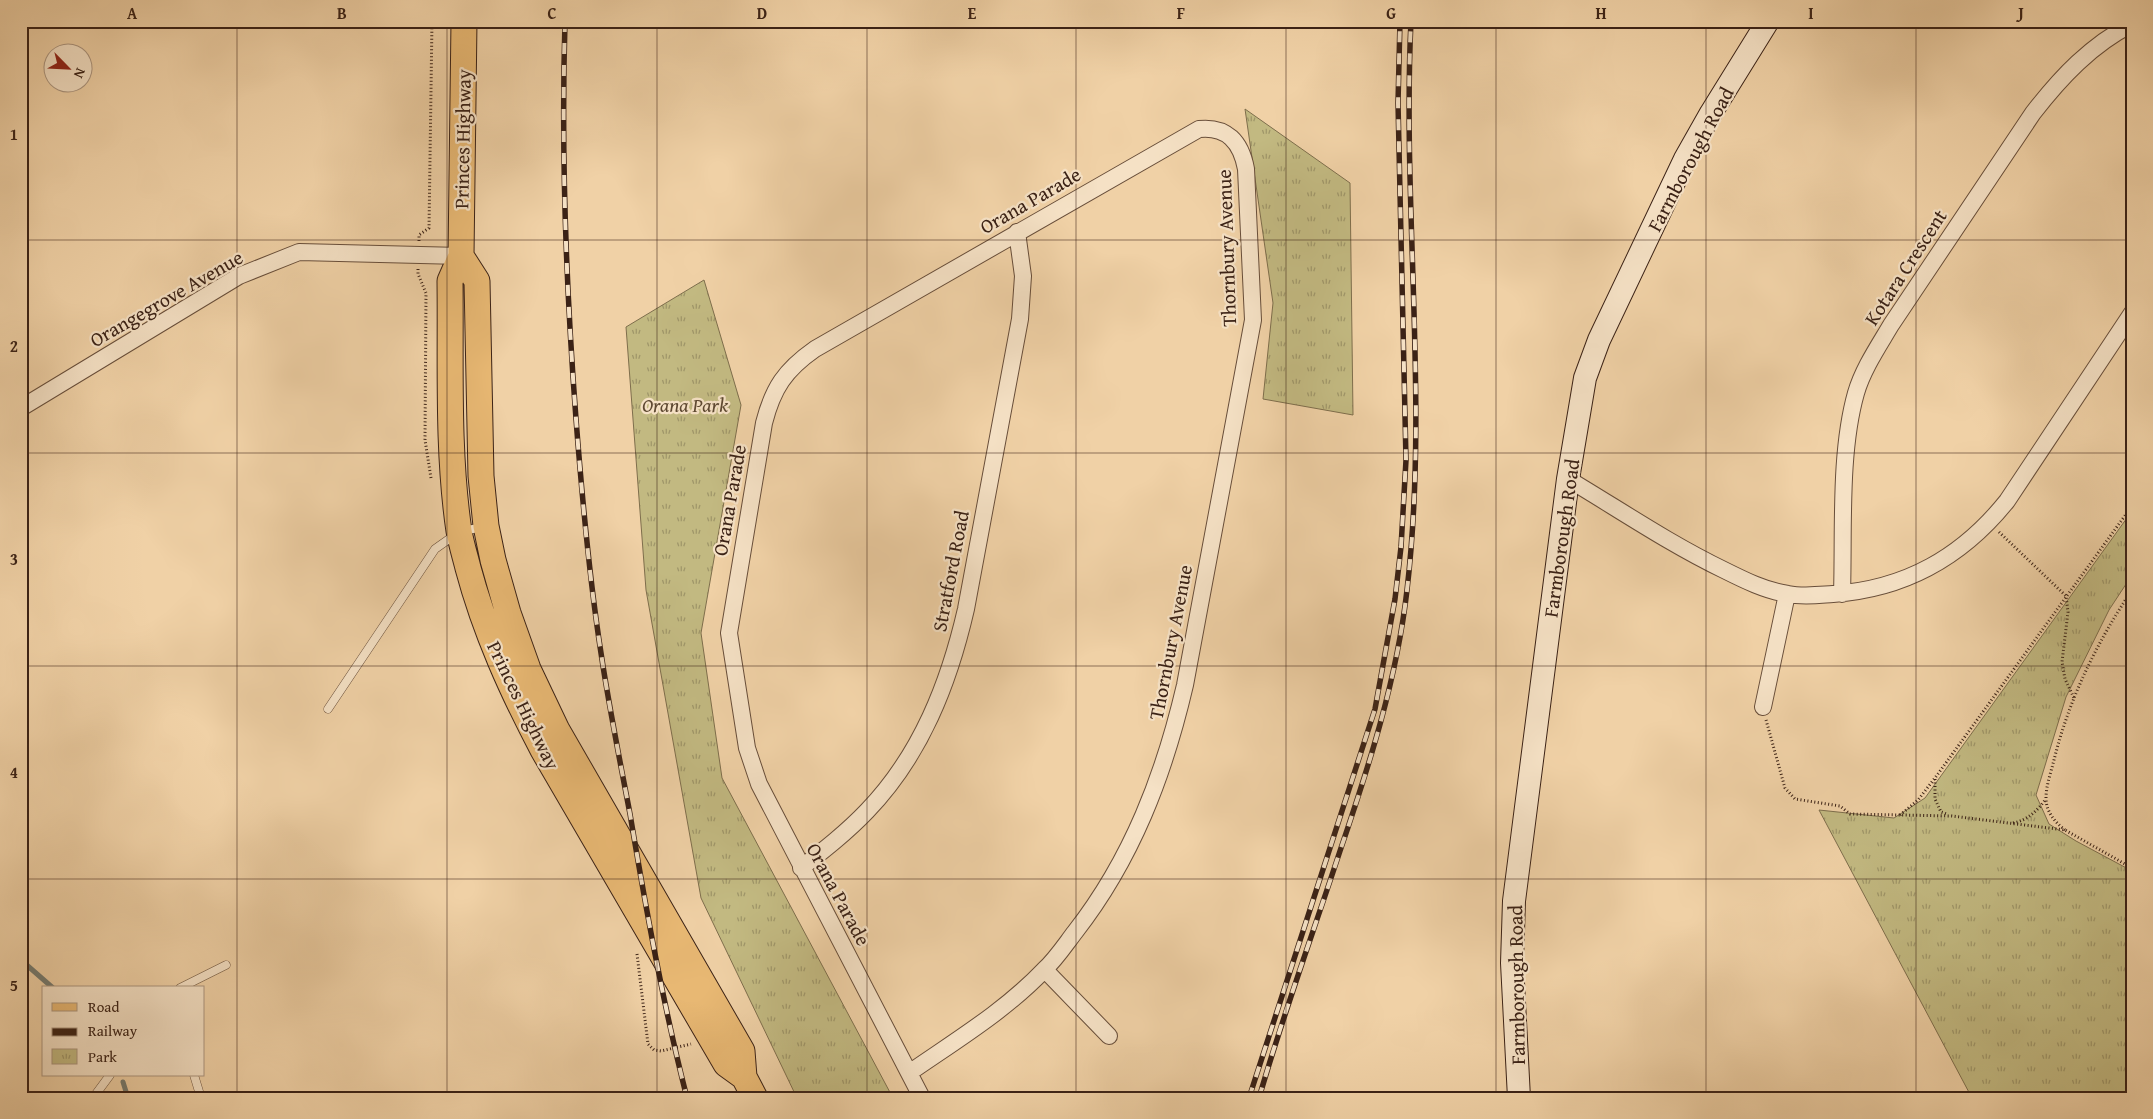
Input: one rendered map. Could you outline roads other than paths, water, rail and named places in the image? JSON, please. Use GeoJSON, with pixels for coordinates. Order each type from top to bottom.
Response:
{"type":"FeatureCollection","features":[{"type":"Feature","properties":{"kind":"main road","name":"Princes Highway"},"geometry":{"type":"LineString","coordinates":[[464,21],[461,256],[450,280],[453,474],[459,532],[474,590],[492,645],[515,697],[543,750],[726,1064],[749,1087]]}},
{"type":"Feature","properties":{"kind":"main road","name":"Princes Highway"},"geometry":{"type":"LineString","coordinates":[[461,256],[477,281],[482,476],[486,526],[493,560],[508,613],[528,669],[557,730],[742,1051],[749,1087]]}},
{"type":"Feature","properties":{"kind":"street","name":"Farmborough Road"},"geometry":{"type":"LineString","coordinates":[[1516,1097],[1512,962],[1514,901],[1568,479],[1585,378],[1599,340],[1699,133],[1768,21]]}},
{"type":"Feature","properties":{"kind":"street","name":"Kotara Crescent"},"geometry":{"type":"LineString","coordinates":[[1842,594],[1846,459],[1849,426],[1857,391],[1871,360],[1891,325],[2033,113],[2057,82],[2088,52],[2132,24]]}},
{"type":"Feature","properties":{"kind":"street","name":"Orana Parade"},"geometry":{"type":"LineString","coordinates":[[922,1098],[801,868],[752,767],[747,748],[729,633],[769,404],[777,386],[788,371],[815,349],[1199,129],[1211,128],[1221,131]]}},
{"type":"Feature","properties":{"kind":"street","name":"Thornbury Avenue"},"geometry":{"type":"LineString","coordinates":[[909,1073],[995,1013],[1045,970],[1086,918],[1130,845],[1163,768],[1185,685],[1253,320],[1244,156],[1238,145],[1221,131]]}},
{"type":"Feature","properties":{"kind":"street","name":"Stratford Road"},"geometry":{"type":"LineString","coordinates":[[801,868],[868,810],[896,775],[920,737],[940,699],[956,652],[966,609],[1020,319],[1023,276],[1018,232]]}},
{"type":"Feature","properties":{"kind":"street","name":"Orangegrove Avenue"},"geometry":{"type":"LineString","coordinates":[[21,408],[239,276],[299,252],[461,256]]}},
{"type":"Feature","properties":{"kind":"street"},"geometry":{"type":"LineString","coordinates":[[1568,479],[1702,560],[1761,586],[1788,594],[1813,596],[1872,589],[1921,574],[1970,541],[1990,523],[2007,501],[2132,313]]}},
{"type":"Feature","properties":{"kind":"street"},"geometry":{"type":"LineString","coordinates":[[1763,707],[1788,594]]}},
{"type":"Feature","properties":{"kind":"street"},"geometry":{"type":"LineString","coordinates":[[1045,970],[1109,1036]]}},
{"type":"Feature","properties":{"kind":"lane"},"geometry":{"type":"LineString","coordinates":[[328,709],[435,549],[459,532],[486,526]]}},
{"type":"Feature","properties":{"kind":"lane"},"geometry":{"type":"LineString","coordinates":[[184,986],[226,965]]}},
{"type":"Feature","properties":{"kind":"lane"},"geometry":{"type":"LineString","coordinates":[[93,1098],[109,1076]]}},
{"type":"Feature","properties":{"kind":"lane"},"geometry":{"type":"LineString","coordinates":[[194,1076],[201,1098]]}},
{"type":"Feature","properties":{"kind":"waterway"},"geometry":{"type":"LineString","coordinates":[[21,960],[51,986]]}},
{"type":"Feature","properties":{"kind":"waterway"},"geometry":{"type":"LineString","coordinates":[[123,1082],[128,1098]]}},
{"type":"Feature","properties":{"kind":"railway"},"geometry":{"type":"LineString","coordinates":[[565,21],[564,171],[567,270],[576,419],[589,566],[608,693],[649,921],[670,1027],[687,1098]]}},
{"type":"Feature","properties":{"kind":"railway"},"geometry":{"type":"LineString","coordinates":[[1249,1098],[1375,709],[1395,599],[1401,547],[1406,460],[1398,103],[1400,21]]}},
{"type":"Feature","properties":{"kind":"railway"},"geometry":{"type":"LineString","coordinates":[[1259,1098],[1381,722],[1396,656],[1407,590],[1416,448],[1409,92],[1411,21]]}},
{"type":"Feature","properties":{"kind":"park label","name":"Orana Park"},"geometry":{"type":"Point","coordinates":[685,404]}}]}
